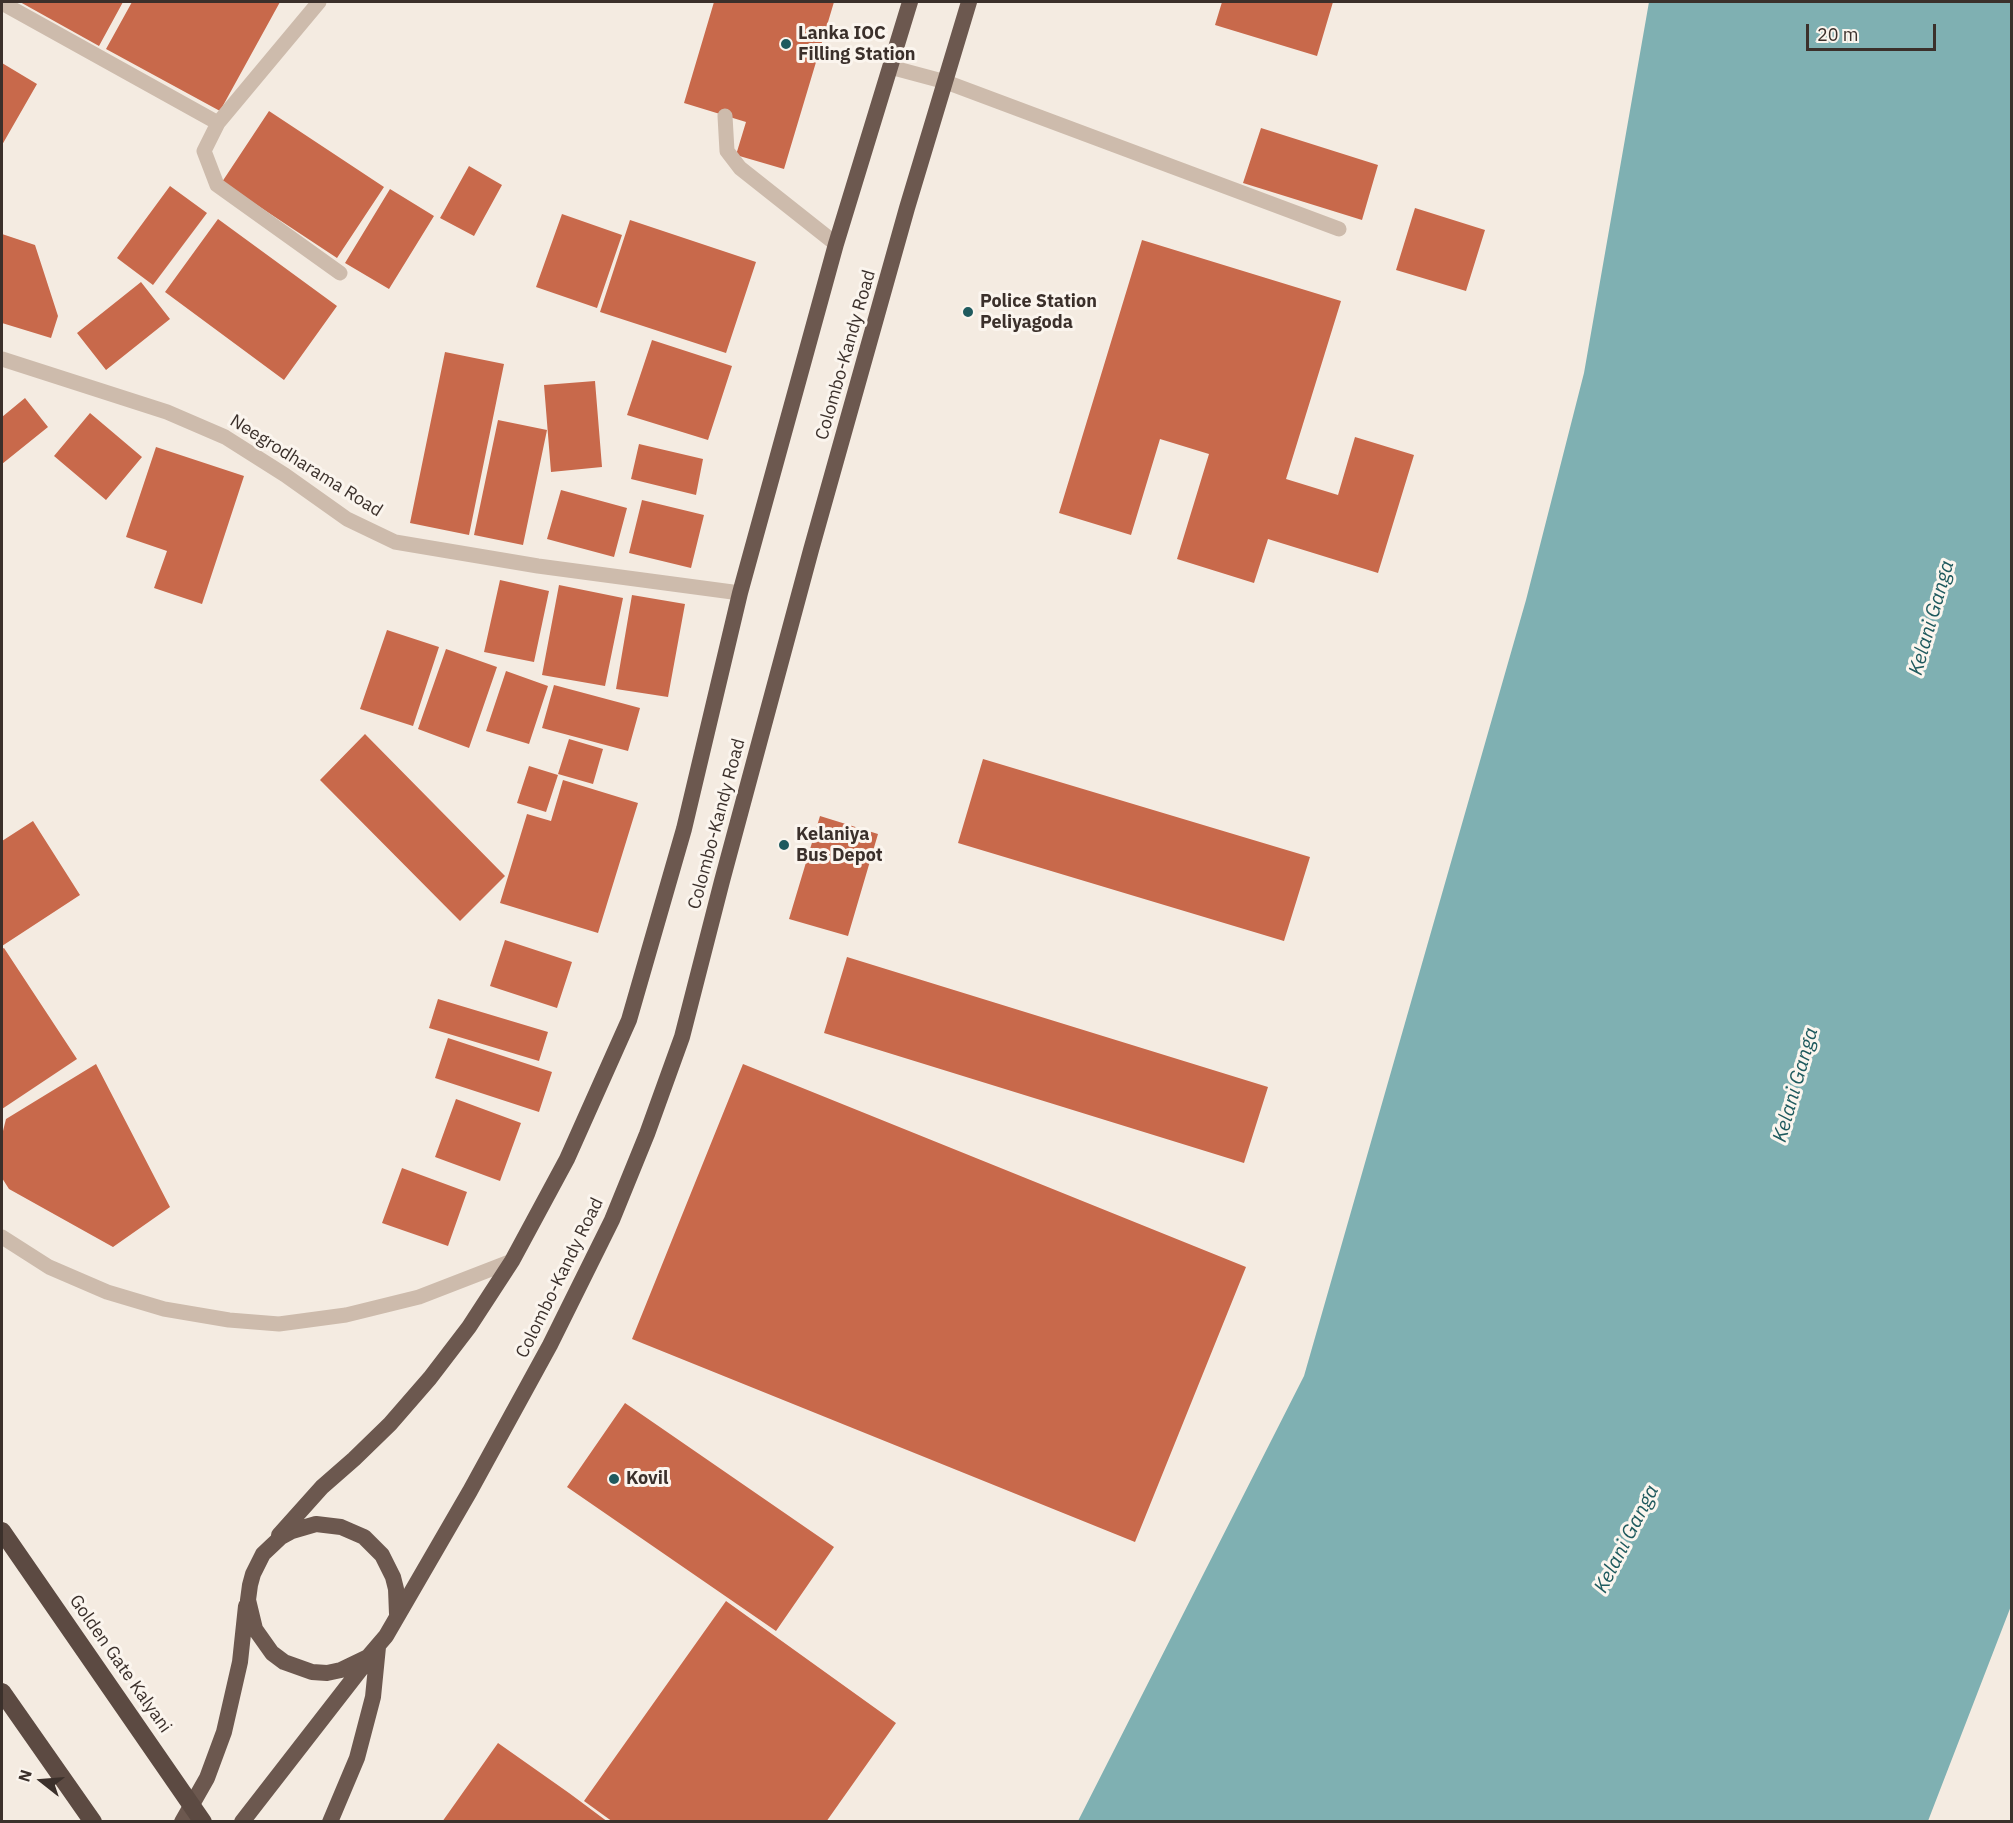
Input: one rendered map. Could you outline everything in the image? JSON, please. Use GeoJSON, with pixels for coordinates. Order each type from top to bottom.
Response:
{"type":"FeatureCollection","features":[{"type":"Feature","properties":{"kind":"highway","name":"Colombo-Kandy Road"},"geometry":{"type":"LineString","coordinates":[[271,1545],[322,1487],[390,1424],[430,1378],[469,1326],[512,1261],[567,1159],[628,1020],[684,829],[740,593],[836,244],[910,2]]}},
{"type":"Feature","properties":{"kind":"highway","name":"Colombo-Kandy Road"},"geometry":{"type":"LineString","coordinates":[[397,1614],[470,1491],[539,1365],[612,1220],[682,1038],[814,539],[904,220],[969,2]]}},
{"type":"Feature","properties":{"kind":"highway"},"geometry":{"type":"LineString","coordinates":[[182,1821],[207,1778],[224,1732],[240,1662],[250,1585],[257,1564],[271,1545],[292,1531],[316,1524],[353,1531],[374,1545],[388,1565],[396,1589],[397,1614],[386,1636],[242,1821]]}},
{"type":"Feature","properties":{"kind":"highway","name":"Golden Gate Kalyani"},"geometry":{"type":"LineString","coordinates":[[2,1531],[203,1821]]}},
{"type":"Feature","properties":{"kind":"highway"},"geometry":{"type":"LineString","coordinates":[[250,1585],[248,1600],[255,1629],[272,1653],[291,1665],[312,1672],[327,1673],[341,1670],[368,1656],[378,1646]]}},
{"type":"Feature","properties":{"kind":"highway"},"geometry":{"type":"LineString","coordinates":[[330,1821],[357,1758],[373,1697],[378,1646]]}},
{"type":"Feature","properties":{"kind":"highway"},"geometry":{"type":"LineString","coordinates":[[2,1692],[93,1821]]}},
{"type":"Feature","properties":{"kind":"street"},"geometry":{"type":"LineString","coordinates":[[319,2],[218,123],[204,151],[217,185],[340,273]]}},
{"type":"Feature","properties":{"kind":"street"},"geometry":{"type":"LineString","coordinates":[[2,3],[218,123]]}},
{"type":"Feature","properties":{"kind":"street"},"geometry":{"type":"LineString","coordinates":[[890,67],[946,82],[1339,229]]}},
{"type":"Feature","properties":{"kind":"street"},"geometry":{"type":"LineString","coordinates":[[725,116],[727,151],[740,168],[836,244]]}},
{"type":"Feature","properties":{"kind":"street","name":"Neegrodharama Road"},"geometry":{"type":"LineString","coordinates":[[2,359],[167,412],[225,437],[285,475],[347,519],[395,542],[538,566],[740,593]]}},
{"type":"Feature","properties":{"kind":"street"},"geometry":{"type":"LineString","coordinates":[[2,1237],[49,1267],[107,1292],[164,1309],[229,1320],[279,1324],[346,1315],[419,1297],[512,1261]]}},
{"type":"Feature","properties":{"kind":"water","name":"Kelani Ganga"},"geometry":{"type":"Polygon","coordinates":[[[1649,2],[2011,2],[2011,1606],[1928,1821],[1078,1821],[1304,1376],[1526,600],[1584,373],[1649,2]]]}},
{"type":"Feature","properties":{"kind":"building"},"geometry":{"type":"Polygon","coordinates":[[[20,2],[123,2],[99,46],[20,2]]]}},
{"type":"Feature","properties":{"kind":"building"},"geometry":{"type":"Polygon","coordinates":[[[132,2],[280,2],[220,111],[106,49],[132,2]]]}},
{"type":"Feature","properties":{"kind":"building"},"geometry":{"type":"Polygon","coordinates":[[[714,2],[834,2],[784,169],[736,155],[746,122],[684,103],[714,2]]]}},
{"type":"Feature","properties":{"kind":"building"},"geometry":{"type":"Polygon","coordinates":[[[1222,2],[1333,2],[1317,56],[1215,25],[1222,2]]]}},
{"type":"Feature","properties":{"kind":"building"},"geometry":{"type":"Polygon","coordinates":[[[2,63],[37,84],[2,145],[2,63]]]}},
{"type":"Feature","properties":{"kind":"building"},"geometry":{"type":"Polygon","coordinates":[[[269,111],[384,187],[337,258],[222,182],[269,111]]]}},
{"type":"Feature","properties":{"kind":"building"},"geometry":{"type":"Polygon","coordinates":[[[1261,128],[1378,165],[1362,220],[1243,183],[1261,128]]]}},
{"type":"Feature","properties":{"kind":"building"},"geometry":{"type":"Polygon","coordinates":[[[469,166],[502,185],[474,236],[440,218],[469,166]]]}},
{"type":"Feature","properties":{"kind":"building"},"geometry":{"type":"Polygon","coordinates":[[[170,186],[207,213],[153,285],[117,258],[170,186]]]}},
{"type":"Feature","properties":{"kind":"building"},"geometry":{"type":"Polygon","coordinates":[[[390,189],[434,216],[389,289],[345,263],[390,189]]]}},
{"type":"Feature","properties":{"kind":"building"},"geometry":{"type":"Polygon","coordinates":[[[1415,208],[1485,230],[1466,291],[1396,270],[1415,208]]]}},
{"type":"Feature","properties":{"kind":"building"},"geometry":{"type":"Polygon","coordinates":[[[562,214],[622,235],[597,308],[536,287],[562,214]]]}},
{"type":"Feature","properties":{"kind":"building"},"geometry":{"type":"Polygon","coordinates":[[[218,219],[337,306],[284,380],[165,292],[218,219]]]}},
{"type":"Feature","properties":{"kind":"building"},"geometry":{"type":"Polygon","coordinates":[[[630,220],[756,262],[726,353],[600,312],[630,220]]]}},
{"type":"Feature","properties":{"kind":"building"},"geometry":{"type":"Polygon","coordinates":[[[2,234],[35,245],[58,316],[51,338],[2,323],[2,234]]]}},
{"type":"Feature","properties":{"kind":"building"},"geometry":{"type":"Polygon","coordinates":[[[1142,240],[1341,301],[1286,479],[1338,495],[1355,437],[1414,455],[1378,573],[1268,539],[1254,583],[1177,559],[1209,454],[1160,439],[1131,535],[1059,513],[1142,240]]]}},
{"type":"Feature","properties":{"kind":"building"},"geometry":{"type":"Polygon","coordinates":[[[141,282],[170,319],[106,370],[77,333],[141,282]]]}},
{"type":"Feature","properties":{"kind":"building"},"geometry":{"type":"Polygon","coordinates":[[[652,340],[732,366],[708,440],[627,415],[652,340]]]}},
{"type":"Feature","properties":{"kind":"building"},"geometry":{"type":"Polygon","coordinates":[[[445,352],[504,364],[469,535],[410,523],[445,352]]]}},
{"type":"Feature","properties":{"kind":"building"},"geometry":{"type":"Polygon","coordinates":[[[595,381],[602,467],[551,472],[544,385],[595,381]]]}},
{"type":"Feature","properties":{"kind":"building"},"geometry":{"type":"Polygon","coordinates":[[[25,398],[48,427],[2,464],[2,417],[25,398]]]}},
{"type":"Feature","properties":{"kind":"building"},"geometry":{"type":"Polygon","coordinates":[[[90,413],[142,457],[106,500],[54,456],[90,413]]]}},
{"type":"Feature","properties":{"kind":"building"},"geometry":{"type":"Polygon","coordinates":[[[498,420],[547,430],[523,545],[474,535],[498,420]]]}},
{"type":"Feature","properties":{"kind":"building"},"geometry":{"type":"Polygon","coordinates":[[[639,444],[703,459],[696,495],[631,479],[639,444]]]}},
{"type":"Feature","properties":{"kind":"building"},"geometry":{"type":"Polygon","coordinates":[[[156,447],[244,476],[202,604],[154,588],[167,551],[126,537],[156,447]]]}},
{"type":"Feature","properties":{"kind":"building"},"geometry":{"type":"Polygon","coordinates":[[[561,490],[627,508],[614,557],[547,539],[561,490]]]}},
{"type":"Feature","properties":{"kind":"building"},"geometry":{"type":"Polygon","coordinates":[[[642,500],[704,515],[691,568],[629,553],[642,500]]]}},
{"type":"Feature","properties":{"kind":"building"},"geometry":{"type":"Polygon","coordinates":[[[500,580],[549,591],[534,662],[484,652],[500,580]]]}},
{"type":"Feature","properties":{"kind":"building"},"geometry":{"type":"Polygon","coordinates":[[[559,585],[623,598],[605,686],[542,675],[559,585]]]}},
{"type":"Feature","properties":{"kind":"building"},"geometry":{"type":"Polygon","coordinates":[[[632,595],[685,604],[668,697],[616,689],[632,595]]]}},
{"type":"Feature","properties":{"kind":"building"},"geometry":{"type":"Polygon","coordinates":[[[387,630],[439,647],[413,726],[360,709],[387,630]]]}},
{"type":"Feature","properties":{"kind":"building"},"geometry":{"type":"Polygon","coordinates":[[[446,649],[497,667],[469,748],[418,729],[446,649]]]}},
{"type":"Feature","properties":{"kind":"building"},"geometry":{"type":"Polygon","coordinates":[[[506,671],[548,686],[529,744],[486,731],[506,671]]]}},
{"type":"Feature","properties":{"kind":"building"},"geometry":{"type":"Polygon","coordinates":[[[554,685],[640,708],[628,751],[542,728],[554,685]]]}},
{"type":"Feature","properties":{"kind":"building"},"geometry":{"type":"Polygon","coordinates":[[[365,734],[505,876],[460,921],[320,780],[365,734]]]}},
{"type":"Feature","properties":{"kind":"building"},"geometry":{"type":"Polygon","coordinates":[[[569,739],[603,749],[593,784],[558,774],[569,739]]]}},
{"type":"Feature","properties":{"kind":"building"},"geometry":{"type":"Polygon","coordinates":[[[983,759],[1310,857],[1284,941],[958,843],[983,759]]]}},
{"type":"Feature","properties":{"kind":"building"},"geometry":{"type":"Polygon","coordinates":[[[529,766],[558,775],[546,812],[517,803],[529,766]]]}},
{"type":"Feature","properties":{"kind":"building"},"geometry":{"type":"Polygon","coordinates":[[[563,780],[638,803],[598,933],[500,903],[527,814],[551,821],[563,780]]]}},
{"type":"Feature","properties":{"kind":"building"},"geometry":{"type":"Polygon","coordinates":[[[820,816],[878,834],[848,936],[789,919],[820,816]]]}},
{"type":"Feature","properties":{"kind":"building"},"geometry":{"type":"Polygon","coordinates":[[[33,821],[80,895],[2,946],[2,841],[33,821]]]}},
{"type":"Feature","properties":{"kind":"building"},"geometry":{"type":"Polygon","coordinates":[[[505,940],[572,962],[557,1008],[490,986],[505,940]]]}},
{"type":"Feature","properties":{"kind":"building"},"geometry":{"type":"Polygon","coordinates":[[[4,948],[77,1059],[2,1109],[2,949],[4,948]]]}},
{"type":"Feature","properties":{"kind":"building"},"geometry":{"type":"Polygon","coordinates":[[[847,957],[1268,1087],[1244,1163],[824,1033],[847,957]]]}},
{"type":"Feature","properties":{"kind":"building"},"geometry":{"type":"Polygon","coordinates":[[[438,999],[548,1032],[539,1061],[429,1028],[438,999]]]}},
{"type":"Feature","properties":{"kind":"building"},"geometry":{"type":"Polygon","coordinates":[[[448,1038],[552,1072],[539,1112],[435,1078],[448,1038]]]}},
{"type":"Feature","properties":{"kind":"building"},"geometry":{"type":"Polygon","coordinates":[[[96,1064],[170,1207],[113,1247],[9,1189],[2,1178],[2,1135],[6,1119],[96,1064]]]}},
{"type":"Feature","properties":{"kind":"building"},"geometry":{"type":"Polygon","coordinates":[[[743,1064],[1246,1267],[1135,1542],[632,1339],[743,1064]]]}},
{"type":"Feature","properties":{"kind":"building"},"geometry":{"type":"Polygon","coordinates":[[[456,1099],[521,1123],[500,1181],[435,1157],[456,1099]]]}},
{"type":"Feature","properties":{"kind":"building"},"geometry":{"type":"Polygon","coordinates":[[[402,1168],[467,1192],[448,1246],[382,1223],[402,1168]]]}},
{"type":"Feature","properties":{"kind":"building"},"geometry":{"type":"Polygon","coordinates":[[[625,1403],[834,1547],[776,1631],[567,1487],[625,1403]]]}},
{"type":"Feature","properties":{"kind":"building"},"geometry":{"type":"Polygon","coordinates":[[[726,1601],[896,1723],[826,1822],[613,1822],[584,1801],[726,1601]]]}},
{"type":"Feature","properties":{"kind":"building"},"geometry":{"type":"Polygon","coordinates":[[[498,1743],[569,1793],[608,1822],[442,1822],[498,1743]]]}},
{"type":"Feature","properties":{"kind":"place","name":"Lanka IOC Filling Station"},"geometry":{"type":"Point","coordinates":[786,44]}},
{"type":"Feature","properties":{"kind":"place","name":"Police Station Peliyagoda"},"geometry":{"type":"Point","coordinates":[968,312]}},
{"type":"Feature","properties":{"kind":"place","name":"Kelaniya Bus Depot"},"geometry":{"type":"Point","coordinates":[784,845]}},
{"type":"Feature","properties":{"kind":"place","name":"Kovil"},"geometry":{"type":"Point","coordinates":[614,1479]}}]}
